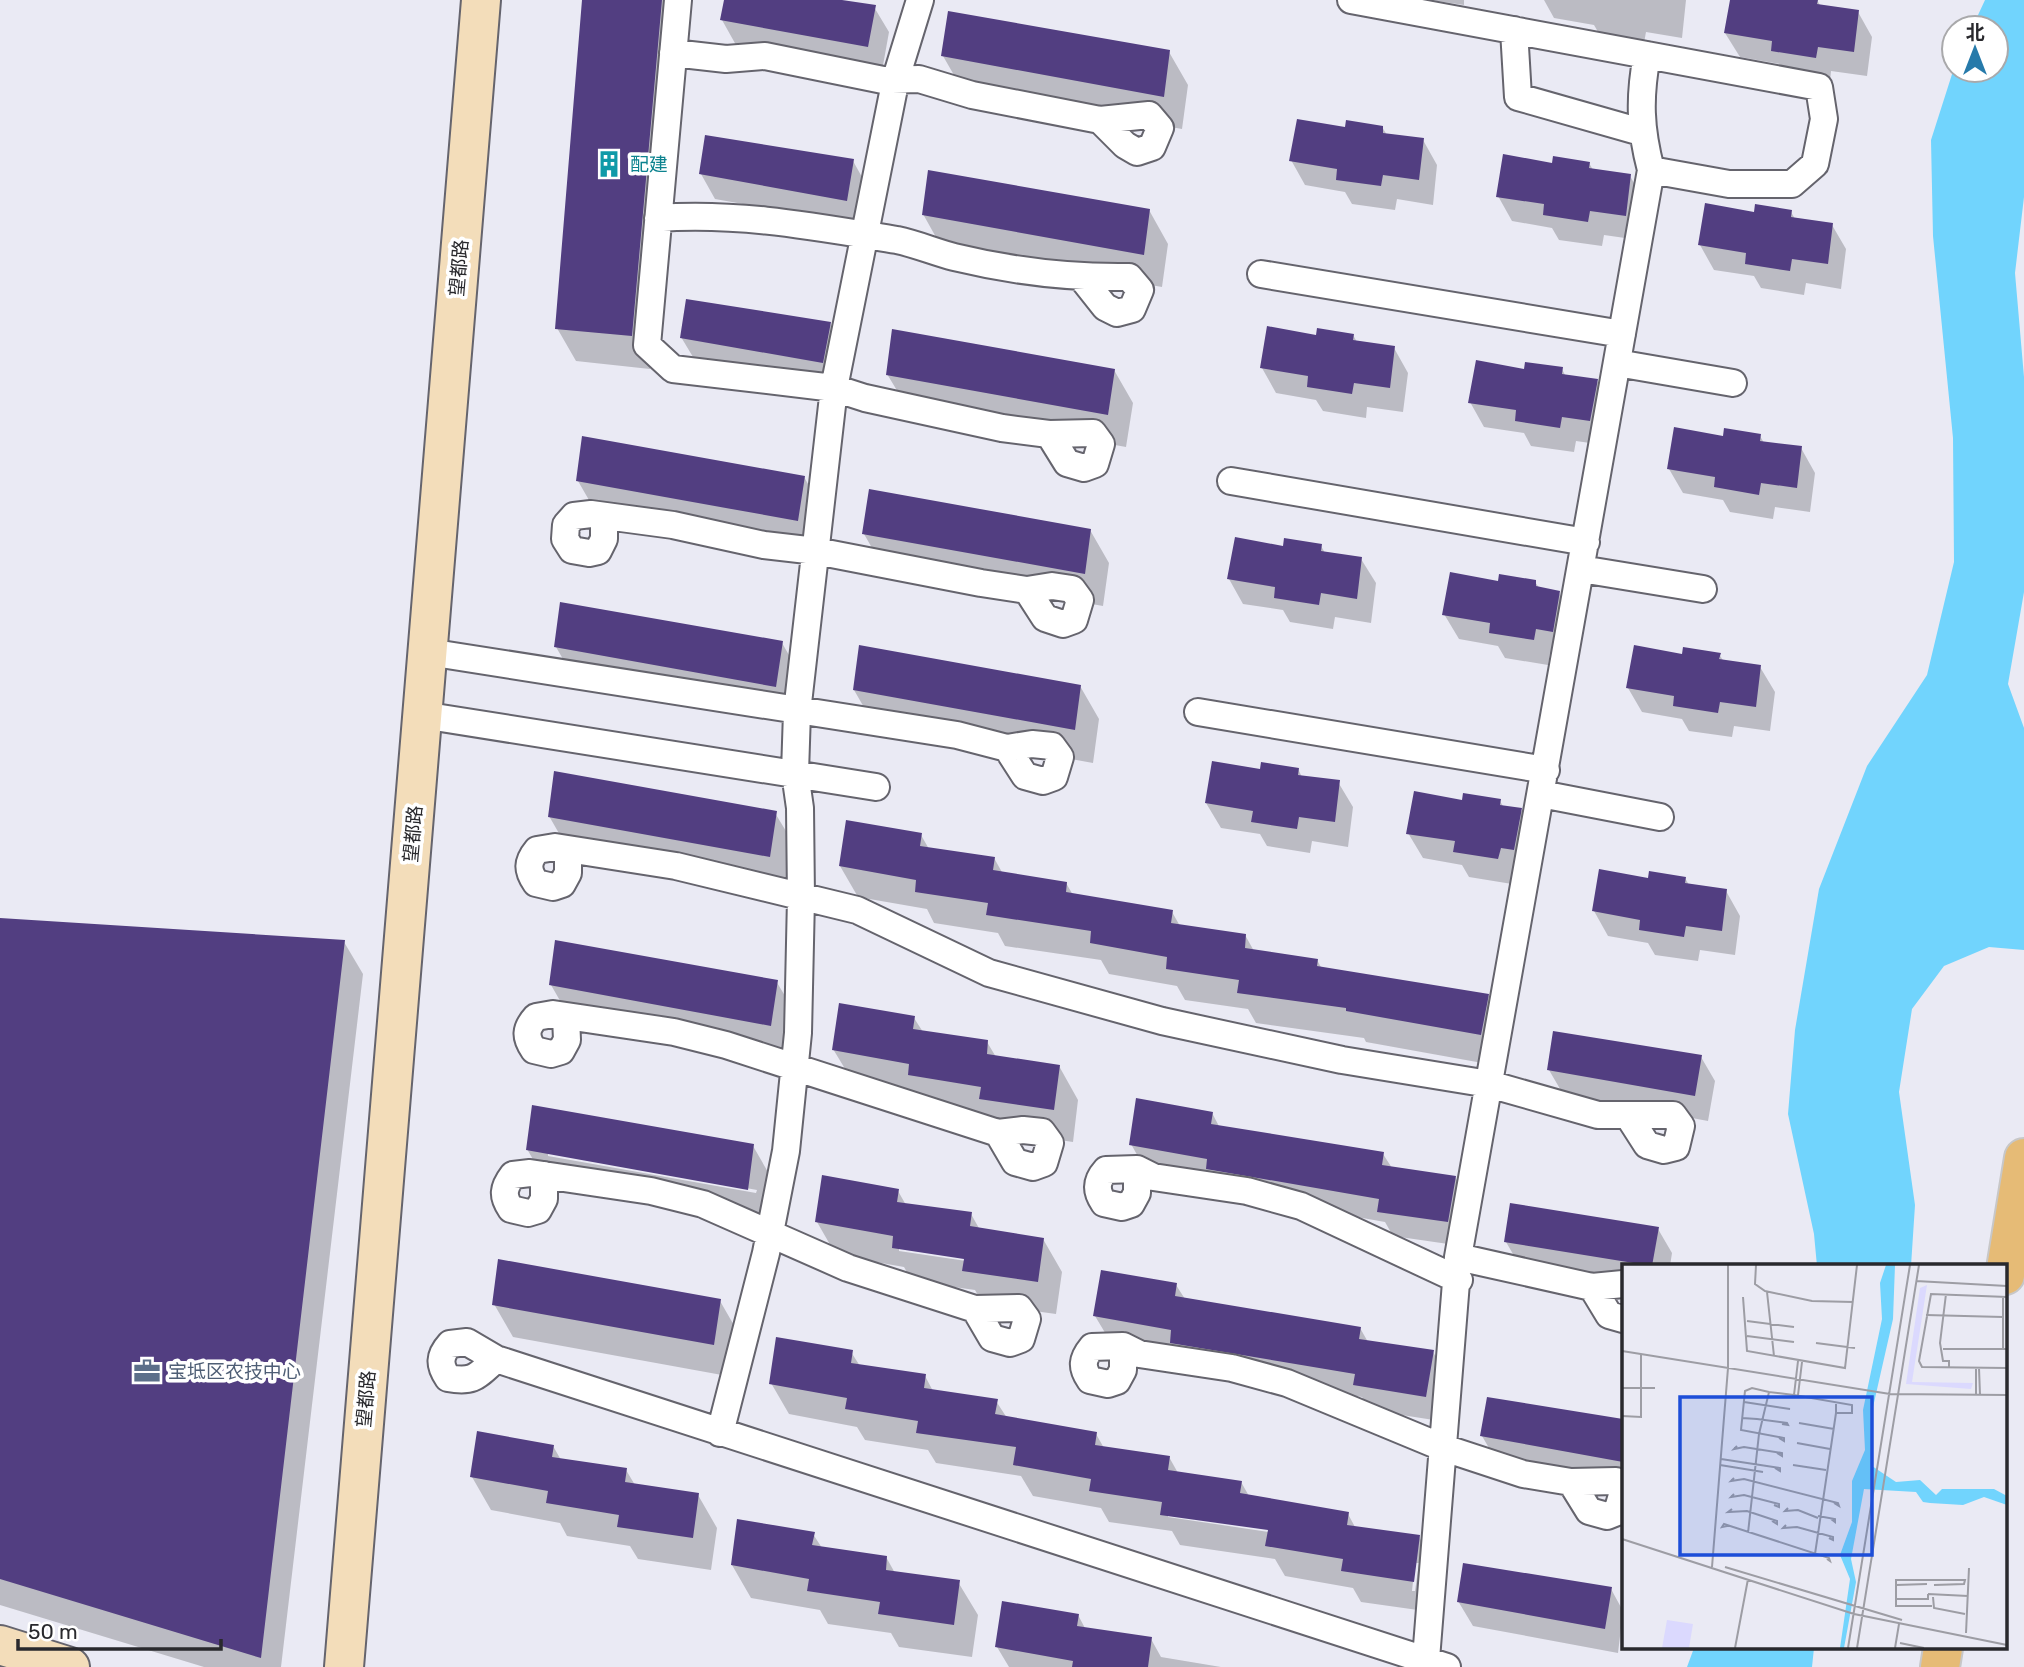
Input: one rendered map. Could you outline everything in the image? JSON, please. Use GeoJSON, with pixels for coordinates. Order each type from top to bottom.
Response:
{"type":"FeatureCollection","features":[{"type":"Feature","properties":{"kind":"main road"},"geometry":{"type":"LineString","coordinates":[[2007,1264],[2024,1158]]}},
{"type":"Feature","properties":{"kind":"street","name":"望都路"},"geometry":{"type":"LineString","coordinates":[[344,1667],[481,0]]}},
{"type":"Feature","properties":{"kind":"street"},"geometry":{"type":"LineString","coordinates":[[678,0],[647,345],[673,369],[834,388],[922,411],[1049,434]]}},
{"type":"Feature","properties":{"kind":"street"},"geometry":{"type":"LineString","coordinates":[[720,1433],[770,1233],[786,1151],[795,1065],[801,898],[800,808],[795,773],[797,712],[834,388],[862,236],[896,78],[920,0]]}},
{"type":"Feature","properties":{"kind":"street"},"geometry":{"type":"LineString","coordinates":[[1351,0],[1819,87],[1824,119],[1815,164],[1792,184],[1729,184],[1651,170]]}},
{"type":"Feature","properties":{"kind":"street"},"geometry":{"type":"LineString","coordinates":[[1514,30],[1518,97],[1641,132]]}},
{"type":"Feature","properties":{"kind":"street"},"geometry":{"type":"LineString","coordinates":[[673,53],[726,60],[765,56],[883,80],[919,79],[972,95],[1100,120]]}},
{"type":"Feature","properties":{"kind":"street"},"geometry":{"type":"LineString","coordinates":[[496,1359],[1436,1663],[1444,1448],[1459,1268],[1489,1084],[1651,170],[1641,132],[1641,87],[1647,55]]}},
{"type":"Feature","properties":{"kind":"street"},"geometry":{"type":"LineString","coordinates":[[658,218],[706,214],[744,217],[899,240],[952,256],[1033,274],[1082,278]]}},
{"type":"Feature","properties":{"kind":"street"},"geometry":{"type":"LineString","coordinates":[[1261,274],[1622,334]]}},
{"type":"Feature","properties":{"kind":"street"},"geometry":{"type":"LineString","coordinates":[[1617,363],[1733,383]]}},
{"type":"Feature","properties":{"kind":"street"},"geometry":{"type":"LineString","coordinates":[[1231,481],[1586,542]]}},
{"type":"Feature","properties":{"kind":"street"},"geometry":{"type":"LineString","coordinates":[[604,516],[686,527],[764,545],[816,551],[1027,590]]}},
{"type":"Feature","properties":{"kind":"street"},"geometry":{"type":"LineString","coordinates":[[1581,569],[1703,590]]}},
{"type":"Feature","properties":{"kind":"street"},"geometry":{"type":"LineString","coordinates":[[428,652],[957,735],[1007,747]]}},
{"type":"Feature","properties":{"kind":"street"},"geometry":{"type":"LineString","coordinates":[[1198,712],[1544,782],[1660,817]]}},
{"type":"Feature","properties":{"kind":"street"},"geometry":{"type":"LineString","coordinates":[[422,715],[876,787]]}},
{"type":"Feature","properties":{"kind":"street"},"geometry":{"type":"LineString","coordinates":[[568,849],[676,866],[857,910],[989,973],[1162,1021],[1342,1060],[1489,1084],[1598,1115],[1629,1117]]}},
{"type":"Feature","properties":{"kind":"street"},"geometry":{"type":"LineString","coordinates":[[566,1017],[674,1032],[795,1065],[998,1133]]}},
{"type":"Feature","properties":{"kind":"street"},"geometry":{"type":"LineString","coordinates":[[1137,1169],[1153,1177],[1236,1189],[1301,1206],[1459,1268],[1591,1287],[1622,1284]]}},
{"type":"Feature","properties":{"kind":"street"},"geometry":{"type":"LineString","coordinates":[[544,1175],[638,1189],[690,1201],[848,1268],[975,1309]]}},
{"type":"Feature","properties":{"kind":"street"},"geometry":{"type":"LineString","coordinates":[[1591,1287],[1609,1315],[1622,1319]]}},
{"type":"Feature","properties":{"kind":"street"},"geometry":{"type":"LineString","coordinates":[[1123,1346],[1139,1354],[1222,1366],[1287,1383],[1444,1448],[1522,1474],[1571,1482]]}},
{"type":"Feature","properties":{"kind":"street"},"geometry":{"type":"LineString","coordinates":[[0,1645],[70,1667]]}},
{"type":"Feature","properties":{"kind":"water"},"geometry":{"type":"Polygon","coordinates":[[[1985,0],[2024,0],[2024,197],[2015,273],[2024,377],[2024,592],[2008,684],[2024,728],[2024,950],[1989,947],[1944,966],[1912,1009],[1899,1092],[1915,1205],[1911,1264],[1817,1264],[1814,1234],[1788,1114],[1795,1030],[1819,889],[1867,766],[1927,675],[1954,562],[1953,438],[1933,236],[1931,140],[1949,84],[2010,84],[2010,14],[1978,14],[1985,0]]]}},
{"type":"Feature","properties":{"kind":"water"},"geometry":{"type":"Polygon","coordinates":[[[1693,1650],[1814,1650],[1812,1667],[1687,1667],[1693,1650]]]}},
{"type":"Feature","properties":{"kind":"building","name":"配建"},"geometry":{"type":"Polygon","coordinates":[[[582,0],[662,0],[632,336],[555,329],[582,0]]]}},
{"type":"Feature","properties":{"kind":"building"},"geometry":{"type":"Polygon","coordinates":[[[724,0],[842,0],[876,5],[868,47],[720,20],[724,0]]]}},
{"type":"Feature","properties":{"kind":"building"},"geometry":{"type":"Polygon","coordinates":[[[1730,0],[1818,0],[1817,4],[1859,10],[1854,52],[1818,47],[1816,58],[1771,51],[1772,41],[1724,33],[1730,0]]]}},
{"type":"Feature","properties":{"kind":"building"},"geometry":{"type":"Polygon","coordinates":[[[948,11],[1170,50],[1164,97],[941,56],[948,11]]]}},
{"type":"Feature","properties":{"kind":"building"},"geometry":{"type":"Polygon","coordinates":[[[1297,119],[1345,127],[1346,120],[1383,126],[1383,133],[1424,138],[1419,180],[1383,175],[1381,186],[1336,180],[1337,169],[1289,161],[1297,119]]]}},
{"type":"Feature","properties":{"kind":"building"},"geometry":{"type":"Polygon","coordinates":[[[705,135],[854,159],[847,201],[699,174],[705,135]]]}},
{"type":"Feature","properties":{"kind":"building"},"geometry":{"type":"Polygon","coordinates":[[[1503,154],[1552,163],[1553,156],[1590,162],[1589,168],[1631,174],[1626,216],[1590,211],[1588,222],[1543,215],[1544,204],[1496,197],[1503,154]]]}},
{"type":"Feature","properties":{"kind":"building"},"geometry":{"type":"Polygon","coordinates":[[[928,170],[1150,209],[1144,255],[922,215],[928,170]]]}},
{"type":"Feature","properties":{"kind":"building"},"geometry":{"type":"Polygon","coordinates":[[[1705,203],[1754,212],[1755,204],[1792,210],[1791,217],[1833,223],[1828,264],[1792,259],[1790,271],[1745,264],[1746,253],[1698,245],[1705,203]]]}},
{"type":"Feature","properties":{"kind":"building"},"geometry":{"type":"Polygon","coordinates":[[[686,299],[831,322],[823,363],[680,338],[686,299]]]}},
{"type":"Feature","properties":{"kind":"building"},"geometry":{"type":"Polygon","coordinates":[[[1267,326],[1316,335],[1317,328],[1354,334],[1353,340],[1395,346],[1390,388],[1354,383],[1352,394],[1307,387],[1308,376],[1260,368],[1267,326]]]}},
{"type":"Feature","properties":{"kind":"building"},"geometry":{"type":"Polygon","coordinates":[[[892,329],[1115,369],[1108,415],[886,375],[892,329]]]}},
{"type":"Feature","properties":{"kind":"building"},"geometry":{"type":"Polygon","coordinates":[[[1476,360],[1524,369],[1525,362],[1563,367],[1562,374],[1598,379],[1590,421],[1562,417],[1560,428],[1515,421],[1516,410],[1468,403],[1476,360]]]}},
{"type":"Feature","properties":{"kind":"building"},"geometry":{"type":"Polygon","coordinates":[[[1674,427],[1723,436],[1724,428],[1761,434],[1760,441],[1802,446],[1797,488],[1761,483],[1759,495],[1714,487],[1715,477],[1667,469],[1674,427]]]}},
{"type":"Feature","properties":{"kind":"building"},"geometry":{"type":"Polygon","coordinates":[[[582,436],[805,476],[798,521],[576,481],[582,436]]]}},
{"type":"Feature","properties":{"kind":"building"},"geometry":{"type":"Polygon","coordinates":[[[869,489],[1091,529],[1085,574],[862,534],[869,489]]]}},
{"type":"Feature","properties":{"kind":"building"},"geometry":{"type":"Polygon","coordinates":[[[1235,537],[1283,546],[1284,538],[1322,544],[1321,551],[1362,557],[1357,599],[1321,593],[1319,605],[1274,598],[1275,587],[1227,579],[1235,537]]]}},
{"type":"Feature","properties":{"kind":"building"},"geometry":{"type":"Polygon","coordinates":[[[1450,572],[1498,581],[1499,574],[1536,580],[1536,586],[1560,591],[1553,632],[1536,629],[1534,640],[1489,633],[1490,623],[1442,615],[1450,572]]]}},
{"type":"Feature","properties":{"kind":"building"},"geometry":{"type":"Polygon","coordinates":[[[560,602],[783,641],[776,687],[554,647],[560,602]]]}},
{"type":"Feature","properties":{"kind":"building"},"geometry":{"type":"Polygon","coordinates":[[[859,645],[1081,685],[1075,730],[853,690],[859,645]]]}},
{"type":"Feature","properties":{"kind":"building"},"geometry":{"type":"Polygon","coordinates":[[[1634,645],[1682,654],[1683,647],[1721,653],[1719,659],[1761,665],[1756,707],[1720,702],[1718,713],[1673,706],[1674,696],[1626,688],[1634,645]]]}},
{"type":"Feature","properties":{"kind":"building"},"geometry":{"type":"Polygon","coordinates":[[[1212,761],[1260,769],[1261,762],[1299,768],[1298,775],[1340,780],[1335,822],[1299,817],[1297,829],[1251,822],[1253,811],[1205,803],[1212,761]]]}},
{"type":"Feature","properties":{"kind":"building"},"geometry":{"type":"Polygon","coordinates":[[[554,771],[777,811],[770,857],[548,817],[554,771]]]}},
{"type":"Feature","properties":{"kind":"building"},"geometry":{"type":"Polygon","coordinates":[[[1414,791],[1462,800],[1463,793],[1501,799],[1500,805],[1522,808],[1514,850],[1501,848],[1498,859],[1453,852],[1455,841],[1406,834],[1414,791]]]}},
{"type":"Feature","properties":{"kind":"building"},"geometry":{"type":"Polygon","coordinates":[[[846,820],[922,833],[920,846],[995,857],[993,870],[1067,882],[1066,892],[1173,910],[1171,923],[1246,934],[1245,948],[1318,959],[1317,966],[1489,994],[1481,1035],[1346,1011],[1346,1008],[1237,993],[1239,980],[1166,969],[1167,957],[1090,943],[1091,931],[986,915],[988,903],[915,892],[916,880],[839,866],[846,820]]]}},
{"type":"Feature","properties":{"kind":"building"},"geometry":{"type":"Polygon","coordinates":[[[1599,869],[1648,878],[1649,871],[1686,877],[1685,883],[1727,889],[1722,931],[1686,926],[1684,937],[1639,930],[1640,920],[1592,911],[1599,869]]]}},
{"type":"Feature","properties":{"kind":"building","name":"宝坻区农技中心"},"geometry":{"type":"Polygon","coordinates":[[[0,918],[345,940],[261,1658],[0,1579],[0,918]]]}},
{"type":"Feature","properties":{"kind":"building"},"geometry":{"type":"Polygon","coordinates":[[[555,940],[778,980],[771,1026],[549,985],[555,940]]]}},
{"type":"Feature","properties":{"kind":"building"},"geometry":{"type":"Polygon","coordinates":[[[839,1003],[915,1016],[913,1029],[988,1040],[987,1054],[1060,1065],[1054,1110],[979,1099],[981,1087],[908,1075],[909,1064],[832,1050],[839,1003]]]}},
{"type":"Feature","properties":{"kind":"building"},"geometry":{"type":"Polygon","coordinates":[[[1553,1031],[1702,1055],[1695,1096],[1547,1070],[1553,1031]]]}},
{"type":"Feature","properties":{"kind":"building"},"geometry":{"type":"Polygon","coordinates":[[[1136,1098],[1213,1112],[1211,1124],[1384,1152],[1382,1165],[1456,1176],[1448,1222],[1377,1212],[1379,1199],[1206,1169],[1207,1159],[1129,1145],[1136,1098]]]}},
{"type":"Feature","properties":{"kind":"building"},"geometry":{"type":"Polygon","coordinates":[[[532,1105],[754,1144],[748,1190],[526,1150],[532,1105]]]}},
{"type":"Feature","properties":{"kind":"building"},"geometry":{"type":"Polygon","coordinates":[[[822,1175],[899,1189],[897,1202],[972,1212],[970,1226],[1044,1238],[1038,1282],[962,1271],[964,1259],[892,1248],[893,1236],[815,1222],[822,1175]]]}},
{"type":"Feature","properties":{"kind":"building"},"geometry":{"type":"Polygon","coordinates":[[[1510,1203],[1659,1227],[1652,1264],[1504,1242],[1510,1203]]]}},
{"type":"Feature","properties":{"kind":"building"},"geometry":{"type":"Polygon","coordinates":[[[498,1259],[721,1299],[714,1345],[492,1305],[498,1259]]]}},
{"type":"Feature","properties":{"kind":"building"},"geometry":{"type":"Polygon","coordinates":[[[1101,1270],[1177,1283],[1175,1296],[1361,1327],[1359,1339],[1434,1350],[1426,1397],[1353,1385],[1355,1374],[1170,1343],[1171,1330],[1093,1316],[1101,1270]]]}},
{"type":"Feature","properties":{"kind":"building"},"geometry":{"type":"Polygon","coordinates":[[[776,1337],[853,1350],[851,1363],[926,1374],[924,1388],[998,1399],[995,1414],[1097,1432],[1095,1445],[1170,1456],[1168,1470],[1242,1481],[1240,1493],[1349,1512],[1347,1525],[1420,1535],[1414,1582],[1341,1571],[1343,1559],[1265,1546],[1268,1530],[1160,1515],[1162,1502],[1089,1491],[1091,1479],[1013,1465],[1016,1447],[916,1433],[918,1421],[845,1409],[847,1398],[769,1384],[776,1337]]]}},
{"type":"Feature","properties":{"kind":"building"},"geometry":{"type":"Polygon","coordinates":[[[1487,1397],[1622,1419],[1622,1462],[1480,1436],[1487,1397]]]}},
{"type":"Feature","properties":{"kind":"building"},"geometry":{"type":"Polygon","coordinates":[[[477,1431],[554,1445],[552,1457],[627,1468],[625,1482],[699,1493],[693,1538],[617,1527],[619,1515],[546,1503],[548,1491],[470,1477],[477,1431]]]}},
{"type":"Feature","properties":{"kind":"building"},"geometry":{"type":"Polygon","coordinates":[[[737,1519],[815,1532],[812,1545],[887,1556],[886,1570],[960,1580],[954,1625],[878,1614],[880,1602],[807,1591],[809,1579],[731,1565],[737,1519]]]}},
{"type":"Feature","properties":{"kind":"building"},"geometry":{"type":"Polygon","coordinates":[[[1463,1563],[1612,1587],[1605,1629],[1457,1602],[1463,1563]]]}},
{"type":"Feature","properties":{"kind":"building"},"geometry":{"type":"Polygon","coordinates":[[[1002,1601],[1079,1614],[1077,1626],[1152,1637],[1148,1667],[1072,1667],[1073,1661],[995,1647],[1002,1601]]]}},
{"type":"Feature","properties":{"kind":"place","name":"配建"},"geometry":{"type":"Point","coordinates":[609,164]}},
{"type":"Feature","properties":{"kind":"place","name":"宝坻区农技中心"},"geometry":{"type":"Point","coordinates":[147,1371]}}]}
